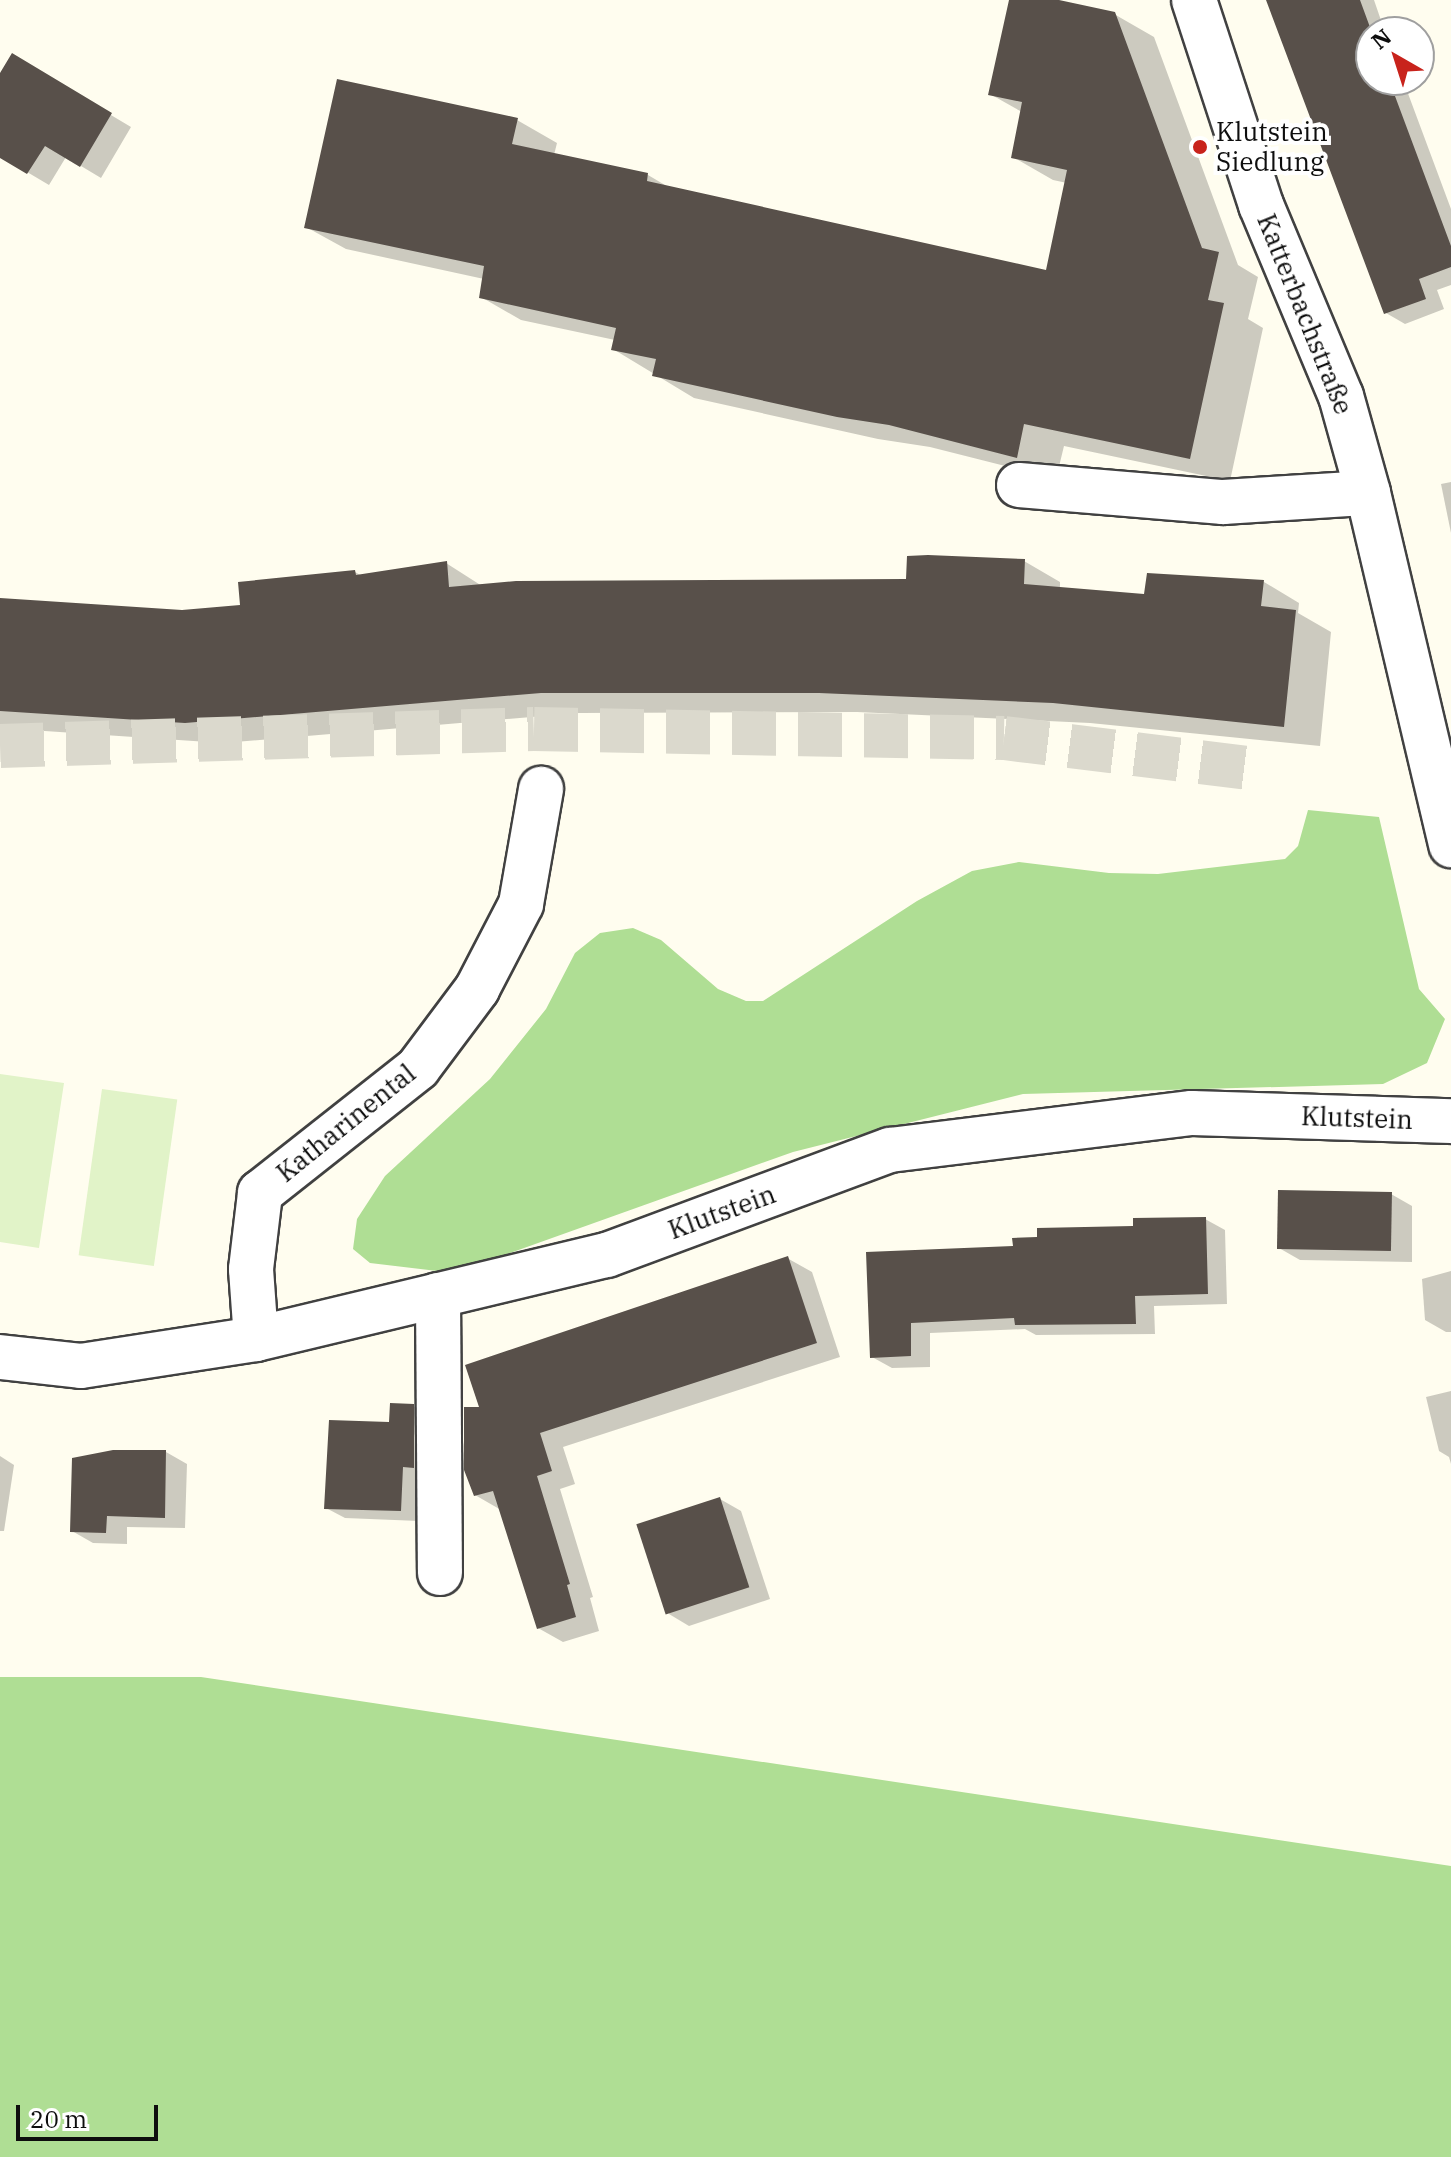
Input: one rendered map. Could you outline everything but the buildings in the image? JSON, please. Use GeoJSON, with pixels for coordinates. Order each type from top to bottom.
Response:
{"type":"FeatureCollection","features":[{"type":"Feature","properties":{"kind":"street","name":"Katterbachstraße"},"geometry":{"type":"LineString","coordinates":[[1194,0],[1261,205],[1341,396],[1368,493],[1451,845]]}},
{"type":"Feature","properties":{"kind":"street"},"geometry":{"type":"LineString","coordinates":[[1019,485],[1223,502],[1368,493]]}},
{"type":"Feature","properties":{"kind":"street","name":"Katharinental"},"geometry":{"type":"LineString","coordinates":[[256,1339],[251,1269],[260,1193],[418,1068],[477,989],[521,904],[541,789]]}},
{"type":"Feature","properties":{"kind":"street","name":"Klutstein"},"geometry":{"type":"LineString","coordinates":[[0,1357],[81,1366],[256,1339],[607,1255],[890,1150],[1192,1113],[1451,1121]]}},
{"type":"Feature","properties":{"kind":"street"},"geometry":{"type":"LineString","coordinates":[[438,1295],[440,1573]]}},
{"type":"Feature","properties":{"kind":"green space"},"geometry":{"type":"Polygon","coordinates":[[[1308,810],[1379,817],[1419,989],[1445,1019],[1427,1063],[1383,1084],[1023,1094],[793,1152],[454,1273],[370,1263],[353,1249],[357,1219],[385,1176],[490,1079],[546,1009],[575,953],[600,933],[633,928],[661,940],[718,989],[746,1001],[763,1001],[917,901],[972,871],[1019,862],[1109,873],[1158,874],[1285,859],[1298,846],[1308,810]]]}},
{"type":"Feature","properties":{"kind":"green space"},"geometry":{"type":"Polygon","coordinates":[[[0,1074],[64,1083],[39,1248],[0,1242],[0,1074]]]}},
{"type":"Feature","properties":{"kind":"green space"},"geometry":{"type":"Polygon","coordinates":[[[102,1089],[177,1100],[154,1266],[79,1255],[102,1089]]]}},
{"type":"Feature","properties":{"kind":"green space"},"geometry":{"type":"Polygon","coordinates":[[[0,1677],[201,1677],[1451,1866],[1451,2157],[0,2157],[0,1677]]]}},
{"type":"Feature","properties":{"kind":"tunnel"},"geometry":{"type":"LineString","coordinates":[[0,746],[534,729],[1004,738],[1250,768]]}},
{"type":"Feature","properties":{"kind":"place","name":"Klutstein Siedlung"},"geometry":{"type":"Point","coordinates":[1200,147]}}]}
